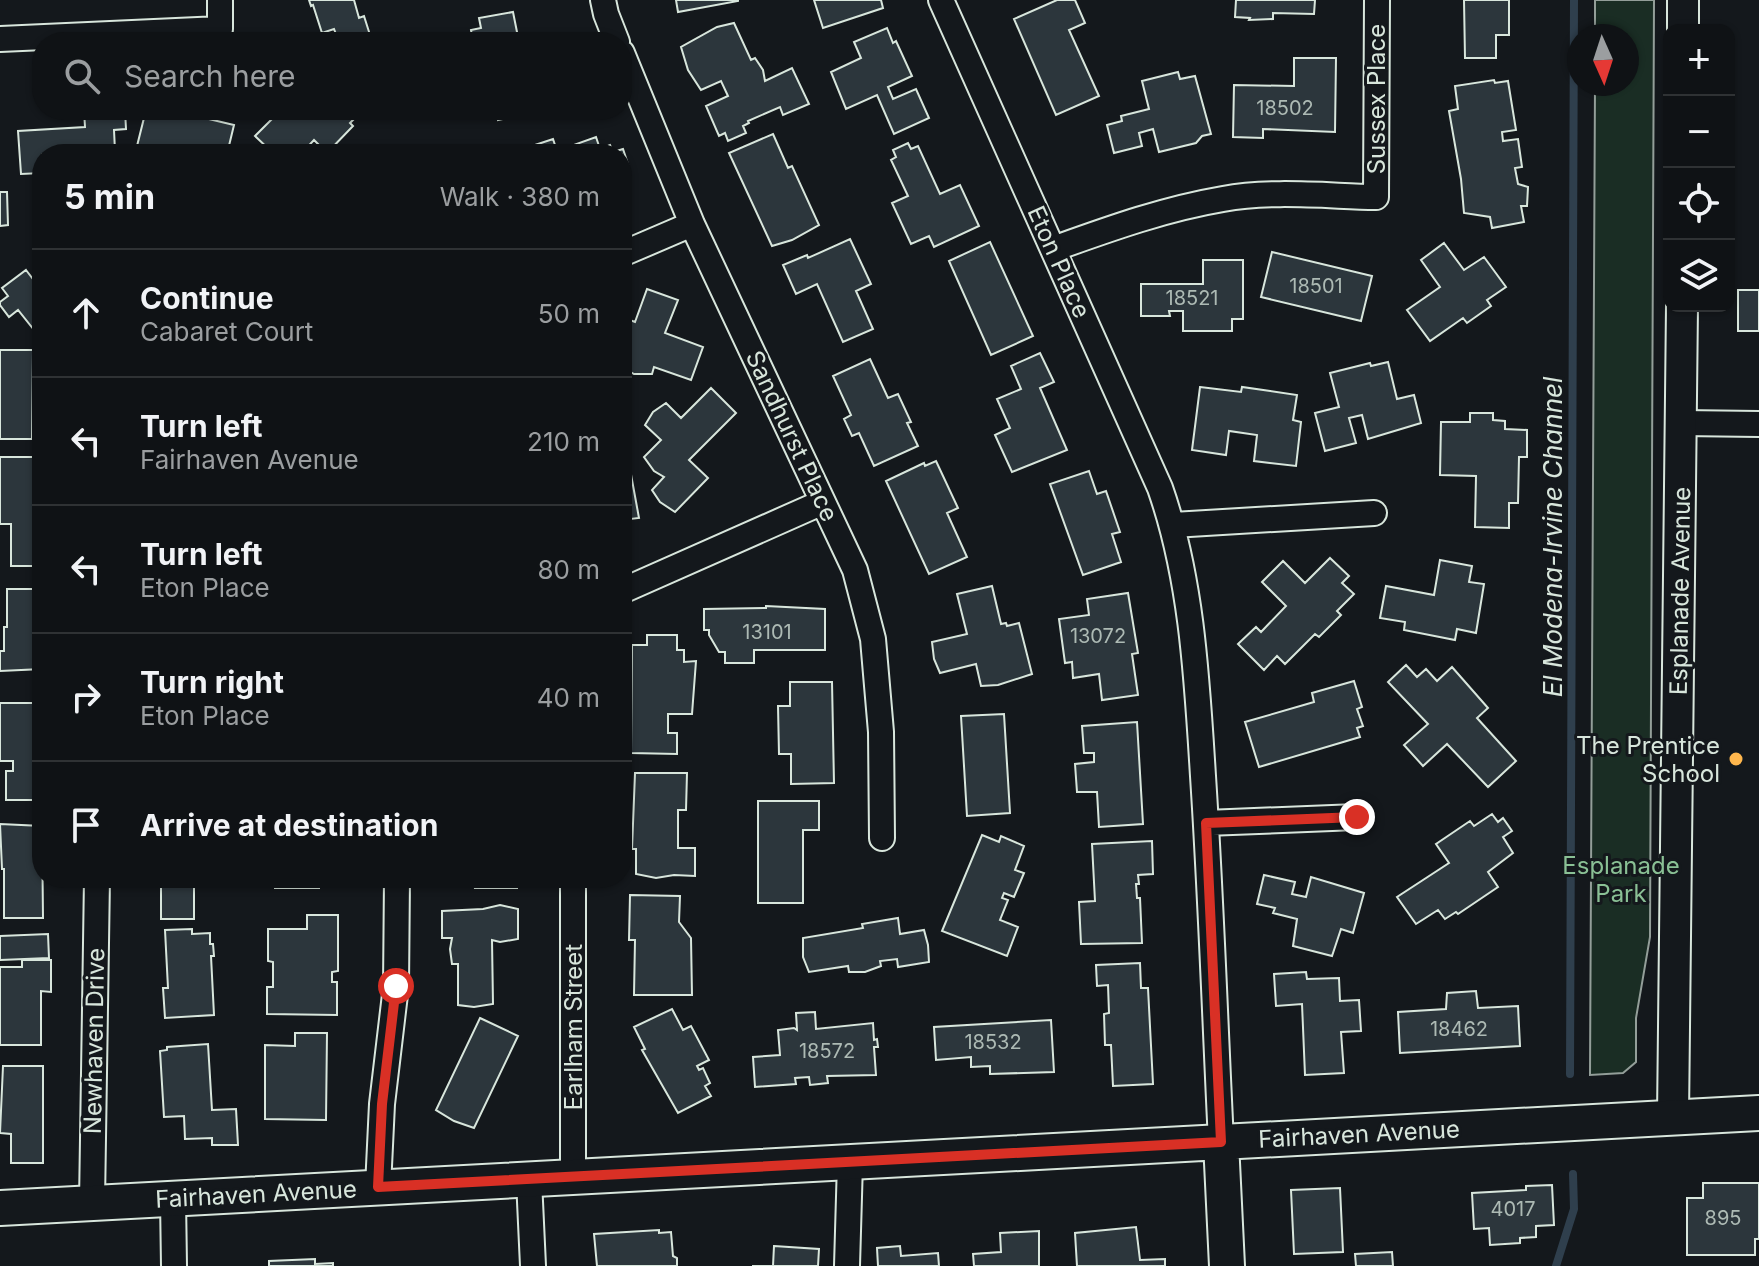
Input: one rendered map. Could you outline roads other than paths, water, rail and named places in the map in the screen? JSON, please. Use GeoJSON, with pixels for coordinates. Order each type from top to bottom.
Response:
{"type":"FeatureCollection","features":[{"type":"Feature","properties":{"kind":"main road","name":"Fairhaven Avenue"},"geometry":{"type":"LineString","coordinates":[[0,1208],[1759,1113]]}},
{"type":"Feature","properties":{"kind":"main road"},"geometry":{"type":"LineString","coordinates":[[1221,1142],[1227,1266]]}},
{"type":"Feature","properties":{"kind":"street"},"geometry":{"type":"LineString","coordinates":[[154,32],[220,29],[220,0]]}},
{"type":"Feature","properties":{"kind":"street"},"geometry":{"type":"LineString","coordinates":[[603,0],[613,32]]}},
{"type":"Feature","properties":{"kind":"street","name":"Eton Place"},"geometry":{"type":"LineString","coordinates":[[941,0],[1160,488],[1173,525],[1183,576],[1198,694],[1221,1142]]}},
{"type":"Feature","properties":{"kind":"street","name":"Sussex Place"},"geometry":{"type":"LineString","coordinates":[[1053,249],[1136,219],[1225,198],[1297,194],[1376,197],[1377,0]]}},
{"type":"Feature","properties":{"kind":"street"},"geometry":{"type":"LineString","coordinates":[[1683,0],[1683,24]]}},
{"type":"Feature","properties":{"kind":"street"},"geometry":{"type":"LineString","coordinates":[[0,39],[32,38]]}},
{"type":"Feature","properties":{"kind":"street","name":"Sandhurst Place"},"geometry":{"type":"LineString","coordinates":[[632,77],[692,224],[855,570],[873,639],[881,732],[882,838]]}},
{"type":"Feature","properties":{"kind":"street"},"geometry":{"type":"LineString","coordinates":[[632,250],[692,224]]}},
{"type":"Feature","properties":{"kind":"street","name":"Esplanade Avenue"},"geometry":{"type":"LineString","coordinates":[[1673,1117],[1682,312]]}},
{"type":"Feature","properties":{"kind":"street"},"geometry":{"type":"LineString","coordinates":[[1682,423],[1759,424]]}},
{"type":"Feature","properties":{"kind":"street"},"geometry":{"type":"LineString","coordinates":[[632,587],[823,502]]}},
{"type":"Feature","properties":{"kind":"street"},"geometry":{"type":"LineString","coordinates":[[1173,525],[1374,513]]}},
{"type":"Feature","properties":{"kind":"street"},"geometry":{"type":"LineString","coordinates":[[1206,823],[1357,817]]}},
{"type":"Feature","properties":{"kind":"street","name":"Newhaven Drive"},"geometry":{"type":"LineString","coordinates":[[92,1203],[97,888]]}},
{"type":"Feature","properties":{"kind":"street"},"geometry":{"type":"LineString","coordinates":[[378,1187],[382,1104],[396,986],[397,888]]}},
{"type":"Feature","properties":{"kind":"street","name":"Earlham Street"},"geometry":{"type":"LineString","coordinates":[[573,888],[573,1177]]}},
{"type":"Feature","properties":{"kind":"street"},"geometry":{"type":"LineString","coordinates":[[847,1266],[850,1162]]}},
{"type":"Feature","properties":{"kind":"street"},"geometry":{"type":"LineString","coordinates":[[529,1180],[533,1266]]}},
{"type":"Feature","properties":{"kind":"street"},"geometry":{"type":"LineString","coordinates":[[173,1199],[174,1266]]}},
{"type":"Feature","properties":{"kind":"waterway","name":"El Modena-Irvine Channel"},"geometry":{"type":"LineString","coordinates":[[1570,1074],[1574,0]]}},
{"type":"Feature","properties":{"kind":"waterway","name":"El Modena-Irvine Channel"},"geometry":{"type":"LineString","coordinates":[[1556,1266],[1574,1209],[1573,1174]]}},
{"type":"Feature","properties":{"kind":"place","name":"The Prentice School"},"geometry":{"type":"Point","coordinates":[1736,759]}},
{"type":"Feature","properties":{"kind":"park label","name":"Esplanade Park"},"geometry":{"type":"Point","coordinates":[1621,879]}}]}
